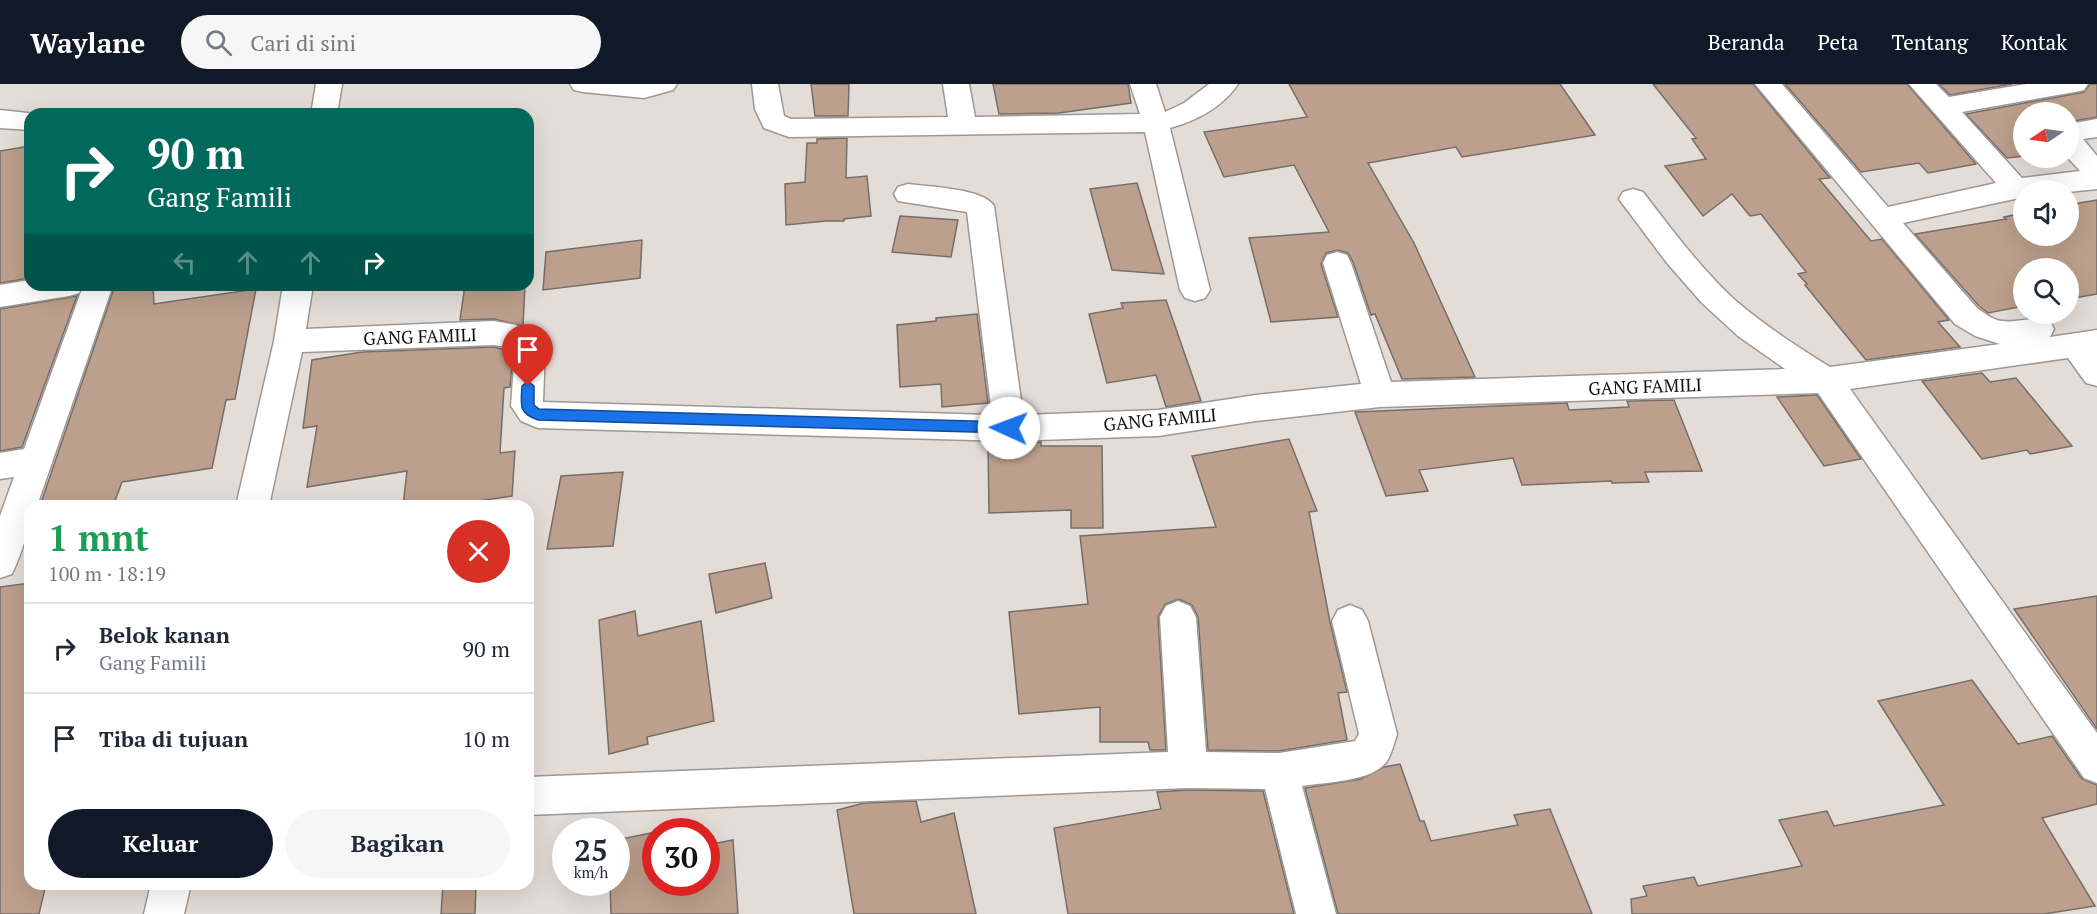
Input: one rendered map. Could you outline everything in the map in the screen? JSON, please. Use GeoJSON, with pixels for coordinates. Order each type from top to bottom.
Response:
{"type":"FeatureCollection","features":[{"type":"Feature","properties":{"kind":"street"},"geometry":{"type":"LineString","coordinates":[[325,108],[329,84]]}},
{"type":"Feature","properties":{"kind":"street"},"geometry":{"type":"LineString","coordinates":[[583,84],[644,90],[664,84]]}},
{"type":"Feature","properties":{"kind":"street"},"geometry":{"type":"LineString","coordinates":[[765,84],[768,109],[773,122],[780,127],[1155,123],[1179,119],[1189,114],[1225,84]]}},
{"type":"Feature","properties":{"kind":"street"},"geometry":{"type":"LineString","coordinates":[[956,84],[963,126]]}},
{"type":"Feature","properties":{"kind":"street"},"geometry":{"type":"LineString","coordinates":[[1143,84],[1155,123],[1196,290]]}},
{"type":"Feature","properties":{"kind":"street"},"geometry":{"type":"LineString","coordinates":[[1768,84],[1966,316],[1985,330],[2001,334],[2097,322]]}},
{"type":"Feature","properties":{"kind":"street"},"geometry":{"type":"LineString","coordinates":[[1922,84],[2013,185]]}},
{"type":"Feature","properties":{"kind":"street"},"geometry":{"type":"LineString","coordinates":[[1943,107],[2022,89],[2075,84]]}},
{"type":"Feature","properties":{"kind":"street"},"geometry":{"type":"LineString","coordinates":[[2022,89],[2034,102]]}},
{"type":"Feature","properties":{"kind":"street"},"geometry":{"type":"LineString","coordinates":[[0,119],[24,121]]}},
{"type":"Feature","properties":{"kind":"street"},"geometry":{"type":"LineString","coordinates":[[2079,131],[2097,128]]}},
{"type":"Feature","properties":{"kind":"street"},"geometry":{"type":"LineString","coordinates":[[2079,153],[2097,174]]}},
{"type":"Feature","properties":{"kind":"street"},"geometry":{"type":"LineString","coordinates":[[2079,181],[2097,179]]}},
{"type":"Feature","properties":{"kind":"street"},"geometry":{"type":"LineString","coordinates":[[1882,218],[2013,189]]}},
{"type":"Feature","properties":{"kind":"street"},"geometry":{"type":"LineString","coordinates":[[908,194],[974,203],[980,206],[1009,428]]}},
{"type":"Feature","properties":{"kind":"street"},"geometry":{"type":"LineString","coordinates":[[1633,199],[1682,263],[1726,308],[1779,350],[1826,380],[2097,765]]}},
{"type":"Feature","properties":{"kind":"street"},"geometry":{"type":"LineString","coordinates":[[1337,263],[1380,395]]}},
{"type":"Feature","properties":{"kind":"street"},"geometry":{"type":"LineString","coordinates":[[0,296],[31,291]]}},
{"type":"Feature","properties":{"kind":"street"},"geometry":{"type":"LineString","coordinates":[[0,563],[96,291]]}},
{"type":"Feature","properties":{"kind":"street"},"geometry":{"type":"LineString","coordinates":[[253,500],[289,341],[297,291]]}},
{"type":"Feature","properties":{"kind":"street","name":"GANG FAMILI"},"geometry":{"type":"LineString","coordinates":[[289,341],[494,333],[516,337],[530,346],[527,406],[538,415],[1009,428],[1158,423],[1256,408],[1380,395],[1826,380],[2085,343]]}},
{"type":"Feature","properties":{"kind":"street"},"geometry":{"type":"LineString","coordinates":[[2085,343],[2097,374]]}},
{"type":"Feature","properties":{"kind":"street"},"geometry":{"type":"LineString","coordinates":[[0,466],[36,460]]}},
{"type":"Feature","properties":{"kind":"street"},"geometry":{"type":"LineString","coordinates":[[1178,617],[1188,770]]}},
{"type":"Feature","properties":{"kind":"street"},"geometry":{"type":"LineString","coordinates":[[534,796],[1188,770],[1279,771],[1365,758],[1374,748],[1378,734],[1350,621]]}},
{"type":"Feature","properties":{"kind":"street"},"geometry":{"type":"LineString","coordinates":[[1279,771],[1316,914]]}},
{"type":"Feature","properties":{"kind":"street"},"geometry":{"type":"LineString","coordinates":[[164,914],[170,890]]}},
{"type":"Feature","properties":{"kind":"building"},"geometry":{"type":"Polygon","coordinates":[[[811,84],[849,84],[848,116],[815,116],[811,84]]]}},
{"type":"Feature","properties":{"kind":"building"},"geometry":{"type":"Polygon","coordinates":[[[993,84],[1128,84],[1131,103],[1059,113],[999,114],[993,84]]]}},
{"type":"Feature","properties":{"kind":"building"},"geometry":{"type":"Polygon","coordinates":[[[1289,84],[1560,84],[1595,135],[1462,157],[1456,147],[1368,163],[1414,243],[1475,377],[1402,379],[1375,314],[1371,315],[1353,262],[1348,253],[1338,250],[1326,253],[1321,264],[1338,317],[1271,322],[1249,238],[1329,232],[1294,165],[1224,177],[1204,132],[1307,117],[1289,84]]]}},
{"type":"Feature","properties":{"kind":"building"},"geometry":{"type":"Polygon","coordinates":[[[1653,84],[1753,84],[1830,178],[1819,179],[1871,241],[1882,239],[1949,320],[1938,322],[1960,347],[1866,360],[1805,285],[1807,284],[1798,274],[1806,272],[1761,214],[1750,216],[1732,194],[1703,216],[1665,166],[1706,159],[1692,139],[1696,138],[1653,84]]]}},
{"type":"Feature","properties":{"kind":"building"},"geometry":{"type":"Polygon","coordinates":[[[1785,84],[1907,84],[1976,164],[1928,173],[1919,163],[1861,172],[1785,84]]]}},
{"type":"Feature","properties":{"kind":"building"},"geometry":{"type":"Polygon","coordinates":[[[1939,84],[2012,84],[1950,95],[1939,84]]]}},
{"type":"Feature","properties":{"kind":"building"},"geometry":{"type":"Polygon","coordinates":[[[2090,84],[2097,84],[2097,117],[2079,120],[2079,102],[2030,102],[2084,92],[2090,84]]]}},
{"type":"Feature","properties":{"kind":"building"},"geometry":{"type":"Polygon","coordinates":[[[2013,105],[2013,157],[2007,158],[1966,114],[2013,105]]]}},
{"type":"Feature","properties":{"kind":"building"},"geometry":{"type":"Polygon","coordinates":[[[847,138],[846,178],[867,176],[871,216],[844,219],[844,221],[786,225],[785,184],[805,182],[807,143],[817,143],[817,139],[847,138]]]}},
{"type":"Feature","properties":{"kind":"building"},"geometry":{"type":"Polygon","coordinates":[[[24,147],[24,279],[0,283],[0,151],[24,147]]]}},
{"type":"Feature","properties":{"kind":"building"},"geometry":{"type":"Polygon","coordinates":[[[1137,183],[1164,274],[1112,270],[1090,189],[1137,183]]]}},
{"type":"Feature","properties":{"kind":"building"},"geometry":{"type":"Polygon","coordinates":[[[2097,200],[2097,294],[2079,297],[2079,258],[2013,258],[2013,308],[1988,313],[1979,306],[1915,234],[2006,219],[2004,217],[2013,215],[2013,246],[2079,246],[2079,203],[2097,200]]]}},
{"type":"Feature","properties":{"kind":"building"},"geometry":{"type":"Polygon","coordinates":[[[900,216],[958,220],[951,257],[892,252],[900,216]]]}},
{"type":"Feature","properties":{"kind":"building"},"geometry":{"type":"Polygon","coordinates":[[[642,240],[640,278],[543,290],[546,252],[642,240]]]}},
{"type":"Feature","properties":{"kind":"building"},"geometry":{"type":"Polygon","coordinates":[[[113,291],[153,291],[154,304],[256,291],[235,399],[226,400],[212,468],[122,482],[115,500],[42,500],[113,291]]]}},
{"type":"Feature","properties":{"kind":"building"},"geometry":{"type":"Polygon","coordinates":[[[464,291],[525,291],[523,326],[494,319],[460,320],[464,291]]]}},
{"type":"Feature","properties":{"kind":"building"},"geometry":{"type":"Polygon","coordinates":[[[77,296],[22,447],[0,451],[0,309],[77,296]]]}},
{"type":"Feature","properties":{"kind":"building"},"geometry":{"type":"Polygon","coordinates":[[[1166,300],[1201,401],[1166,407],[1156,375],[1107,383],[1089,314],[1123,308],[1121,303],[1166,300]]]}},
{"type":"Feature","properties":{"kind":"building"},"geometry":{"type":"Polygon","coordinates":[[[977,314],[988,403],[942,407],[941,384],[900,387],[897,325],[977,314]]]}},
{"type":"Feature","properties":{"kind":"building"},"geometry":{"type":"Polygon","coordinates":[[[494,347],[513,352],[510,387],[504,388],[500,453],[515,451],[512,496],[486,500],[404,500],[407,471],[307,487],[317,426],[303,428],[312,360],[362,352],[494,347]]]}},
{"type":"Feature","properties":{"kind":"building"},"geometry":{"type":"Polygon","coordinates":[[[1982,373],[1990,382],[2016,378],[2072,446],[2030,454],[2027,450],[1982,459],[1922,381],[1982,373]]]}},
{"type":"Feature","properties":{"kind":"building"},"geometry":{"type":"Polygon","coordinates":[[[1817,395],[1861,459],[1824,466],[1777,397],[1817,395]]]}},
{"type":"Feature","properties":{"kind":"building"},"geometry":{"type":"Polygon","coordinates":[[[1674,400],[1702,471],[1645,472],[1649,482],[1612,483],[1611,481],[1522,485],[1513,458],[1419,470],[1428,491],[1386,496],[1355,412],[1567,403],[1569,410],[1629,407],[1627,401],[1674,400]]]}},
{"type":"Feature","properties":{"kind":"building"},"geometry":{"type":"Polygon","coordinates":[[[1289,439],[1317,511],[1309,512],[1330,622],[1347,692],[1338,693],[1347,740],[1279,751],[1208,750],[1198,617],[1192,605],[1179,599],[1165,604],[1158,617],[1166,750],[1150,750],[1148,742],[1100,742],[1100,707],[1019,714],[1009,612],[1088,604],[1080,536],[1216,527],[1192,456],[1289,439]]]}},
{"type":"Feature","properties":{"kind":"building"},"geometry":{"type":"Polygon","coordinates":[[[1041,442],[1041,446],[1102,446],[1103,528],[1071,528],[1071,510],[989,513],[988,443],[1041,442]]]}},
{"type":"Feature","properties":{"kind":"building"},"geometry":{"type":"Polygon","coordinates":[[[623,472],[613,546],[547,549],[561,476],[623,472]]]}},
{"type":"Feature","properties":{"kind":"building"},"geometry":{"type":"Polygon","coordinates":[[[765,563],[772,598],[716,613],[709,574],[765,563]]]}},
{"type":"Feature","properties":{"kind":"building"},"geometry":{"type":"Polygon","coordinates":[[[24,584],[24,890],[45,890],[39,914],[0,914],[0,587],[24,584]]]}},
{"type":"Feature","properties":{"kind":"building"},"geometry":{"type":"Polygon","coordinates":[[[2097,596],[2097,729],[2014,609],[2097,596]]]}},
{"type":"Feature","properties":{"kind":"building"},"geometry":{"type":"Polygon","coordinates":[[[635,611],[638,636],[701,621],[714,721],[647,737],[648,744],[609,754],[599,620],[635,611]]]}},
{"type":"Feature","properties":{"kind":"building"},"geometry":{"type":"Polygon","coordinates":[[[1972,680],[2018,744],[2052,736],[2082,779],[2097,785],[2097,804],[2042,818],[2095,906],[2044,914],[1632,914],[1631,899],[1647,896],[1643,886],[1694,877],[1698,886],[1802,866],[1779,820],[1827,811],[1834,826],[1944,805],[1878,701],[1972,680]]]}},
{"type":"Feature","properties":{"kind":"building"},"geometry":{"type":"Polygon","coordinates":[[[1400,764],[1420,821],[1424,821],[1431,841],[1518,825],[1514,815],[1550,809],[1592,914],[1338,914],[1305,788],[1361,779],[1384,767],[1400,764]]]}},
{"type":"Feature","properties":{"kind":"building"},"geometry":{"type":"Polygon","coordinates":[[[1263,791],[1294,914],[1068,914],[1054,828],[1161,809],[1157,792],[1263,791]]]}},
{"type":"Feature","properties":{"kind":"building"},"geometry":{"type":"Polygon","coordinates":[[[916,801],[921,822],[954,813],[976,914],[854,914],[837,810],[864,803],[916,801]]]}},
{"type":"Feature","properties":{"kind":"building"},"geometry":{"type":"Polygon","coordinates":[[[642,835],[642,896],[720,896],[720,842],[733,840],[738,914],[611,914],[610,896],[630,896],[630,837],[642,835]]]}},
{"type":"Feature","properties":{"kind":"building"},"geometry":{"type":"Polygon","coordinates":[[[443,890],[476,890],[475,914],[441,914],[443,890]]]}},
{"type":"Feature","properties":{"kind":"route"},"geometry":{"type":"LineString","coordinates":[[528,386],[527,406],[538,415],[1009,428]]}}]}
